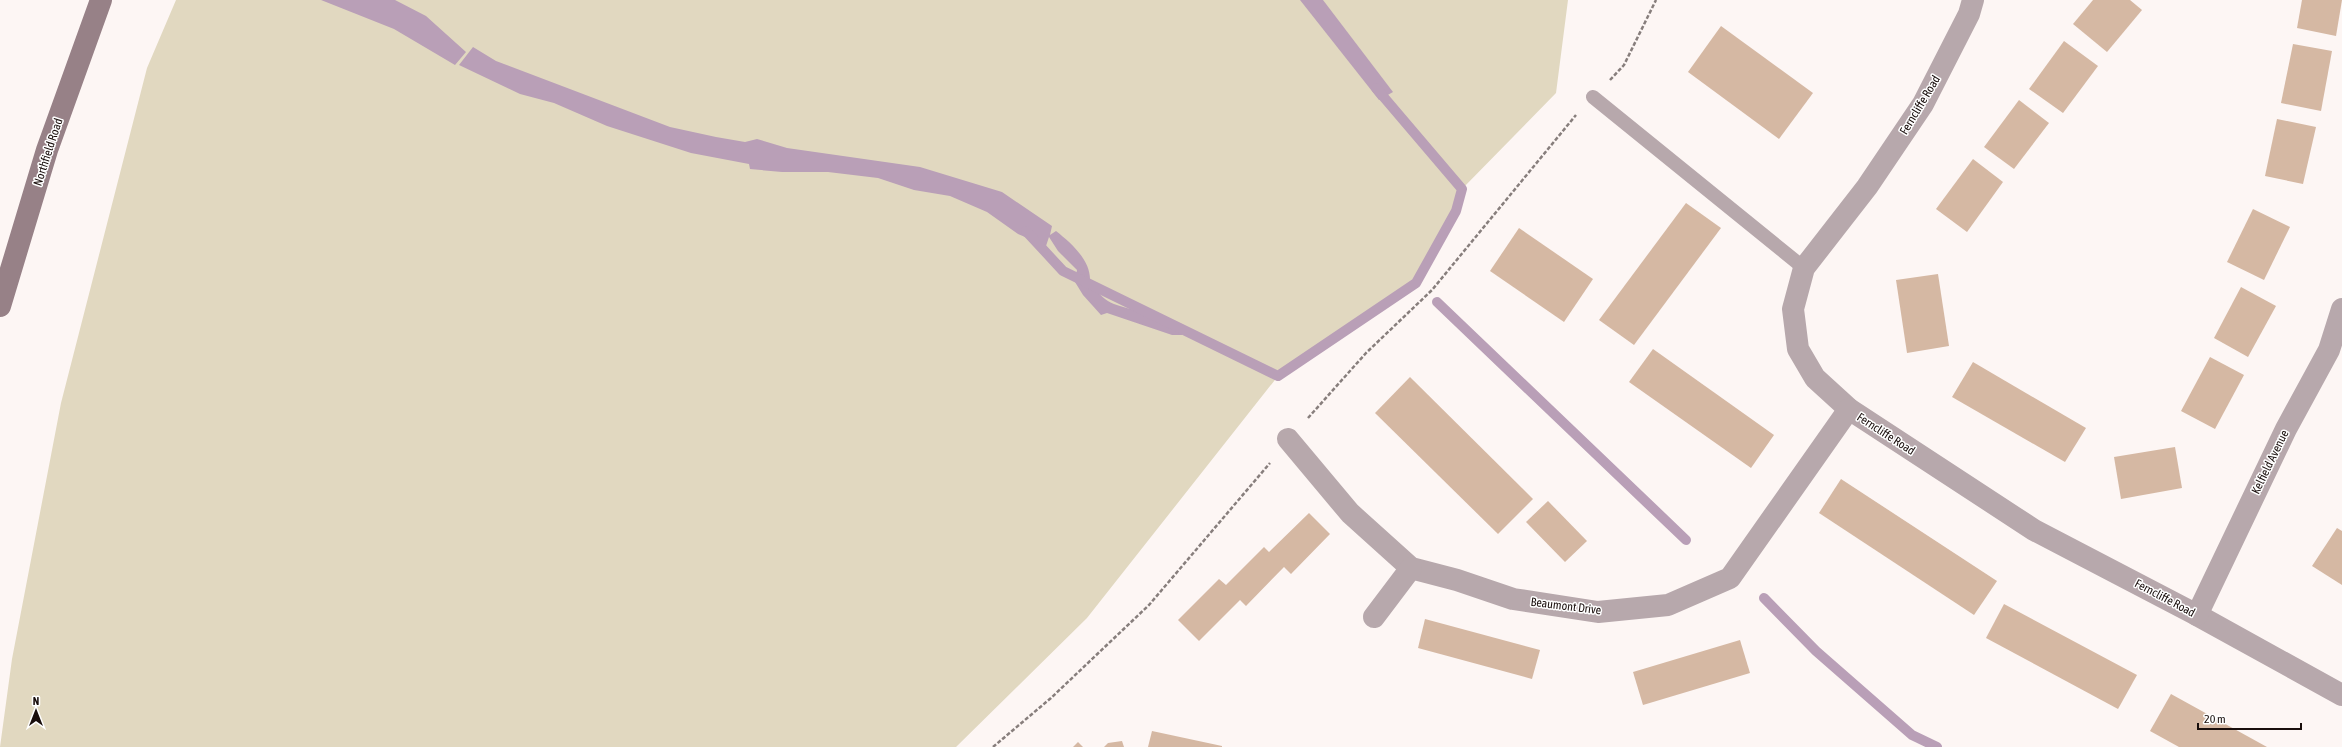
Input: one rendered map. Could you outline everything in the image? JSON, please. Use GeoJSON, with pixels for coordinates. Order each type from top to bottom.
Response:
{"type":"FeatureCollection","features":[{"type":"Feature","properties":{"kind":"street","name":"Northfield Road"},"geometry":{"type":"LineString","coordinates":[[0,306],[47,150],[101,0]]}},
{"type":"Feature","properties":{"kind":"street","name":"Ferncliffe Road"},"geometry":{"type":"LineString","coordinates":[[1972,0],[1969,14],[1923,104],[1867,187],[1804,268],[1793,308],[1798,349],[1815,378],[1849,409],[2034,530],[2197,615],[2342,695]]}},
{"type":"Feature","properties":{"kind":"street","name":"Kelfield Avenue"},"geometry":{"type":"LineString","coordinates":[[2197,615],[2286,429],[2329,350],[2342,309]]}},
{"type":"Feature","properties":{"kind":"street","name":"Beaumont Drive"},"geometry":{"type":"LineString","coordinates":[[1288,439],[1350,513],[1411,568],[1457,580],[1513,599],[1598,612],[1668,605],[1730,578],[1849,409]]}},
{"type":"Feature","properties":{"kind":"street"},"geometry":{"type":"LineString","coordinates":[[1374,617],[1411,568]]}},
{"type":"Feature","properties":{"kind":"lane"},"geometry":{"type":"LineString","coordinates":[[1593,97],[1804,268]]}},
{"type":"Feature","properties":{"kind":"path"},"geometry":{"type":"LineString","coordinates":[[993,747],[1051,698],[1149,605],[1288,439],[1366,353],[1432,290],[1567,124],[1624,65],[1656,0]]}},
{"type":"Feature","properties":{"kind":"shaded area"},"geometry":{"type":"Polygon","coordinates":[[[176,0],[1568,0],[1556,93],[1462,189],[1456,211],[1416,283],[1278,376],[1087,618],[956,747],[0,747],[12,659],[61,403],[147,68],[176,0]]]}},
{"type":"Feature","properties":{"kind":"shaded area"},"geometry":{"type":"Polygon","coordinates":[[[321,0],[395,0],[426,16],[466,52],[455,65],[394,29],[321,0]]]}},
{"type":"Feature","properties":{"kind":"shaded area"},"geometry":{"type":"Polygon","coordinates":[[[1300,0],[1323,0],[1393,92],[1379,100],[1300,0]]]}},
{"type":"Feature","properties":{"kind":"shaded area"},"geometry":{"type":"Polygon","coordinates":[[[473,47],[496,61],[670,127],[745,142],[757,139],[787,148],[920,167],[1002,192],[1052,226],[1050,235],[1056,231],[1074,247],[1084,259],[1090,281],[1100,295],[1105,299],[1116,305],[1154,317],[1177,322],[1185,326],[1182,335],[1172,335],[1107,313],[1101,315],[1083,295],[1075,282],[1077,270],[1058,251],[1049,237],[1046,246],[1018,234],[987,212],[950,196],[914,190],[878,178],[828,172],[782,172],[750,169],[749,164],[691,153],[607,126],[554,103],[520,94],[459,65],[473,47]]]}},
{"type":"Feature","properties":{"kind":"building"},"geometry":{"type":"Polygon","coordinates":[[[2093,0],[2130,0],[2142,10],[2107,52],[2073,24],[2093,0]]]}},
{"type":"Feature","properties":{"kind":"building"},"geometry":{"type":"Polygon","coordinates":[[[2302,0],[2342,0],[2336,36],[2297,28],[2302,0]]]}},
{"type":"Feature","properties":{"kind":"building"},"geometry":{"type":"Polygon","coordinates":[[[1721,26],[1813,93],[1779,139],[1688,72],[1721,26]]]}},
{"type":"Feature","properties":{"kind":"building"},"geometry":{"type":"Polygon","coordinates":[[[2064,41],[2098,66],[2063,113],[2029,89],[2064,41]]]}},
{"type":"Feature","properties":{"kind":"building"},"geometry":{"type":"Polygon","coordinates":[[[2293,44],[2332,51],[2321,111],[2281,103],[2293,44]]]}},
{"type":"Feature","properties":{"kind":"building"},"geometry":{"type":"Polygon","coordinates":[[[2019,100],[2049,123],[2014,169],[1984,147],[2019,100]]]}},
{"type":"Feature","properties":{"kind":"building"},"geometry":{"type":"Polygon","coordinates":[[[2277,119],[2316,127],[2303,184],[2265,176],[2277,119]]]}},
{"type":"Feature","properties":{"kind":"building"},"geometry":{"type":"Polygon","coordinates":[[[1973,159],[2003,182],[1967,232],[1936,209],[1973,159]]]}},
{"type":"Feature","properties":{"kind":"building"},"geometry":{"type":"Polygon","coordinates":[[[1686,203],[1721,228],[1634,345],[1599,320],[1686,203]]]}},
{"type":"Feature","properties":{"kind":"building"},"geometry":{"type":"Polygon","coordinates":[[[2253,209],[2290,227],[2264,280],[2227,262],[2253,209]]]}},
{"type":"Feature","properties":{"kind":"building"},"geometry":{"type":"Polygon","coordinates":[[[1519,228],[1593,279],[1564,322],[1490,271],[1519,228]]]}},
{"type":"Feature","properties":{"kind":"building"},"geometry":{"type":"Polygon","coordinates":[[[1938,274],[1949,346],[1907,353],[1896,280],[1938,274]]]}},
{"type":"Feature","properties":{"kind":"building"},"geometry":{"type":"Polygon","coordinates":[[[2241,287],[2276,306],[2248,357],[2214,338],[2241,287]]]}},
{"type":"Feature","properties":{"kind":"building"},"geometry":{"type":"Polygon","coordinates":[[[1653,349],[1774,435],[1751,468],[1629,382],[1653,349]]]}},
{"type":"Feature","properties":{"kind":"building"},"geometry":{"type":"Polygon","coordinates":[[[2210,357],[2244,375],[2215,429],[2181,411],[2210,357]]]}},
{"type":"Feature","properties":{"kind":"building"},"geometry":{"type":"Polygon","coordinates":[[[1973,362],[2086,428],[2065,462],[1952,397],[1973,362]]]}},
{"type":"Feature","properties":{"kind":"building"},"geometry":{"type":"Polygon","coordinates":[[[1410,377],[1533,499],[1498,534],[1375,413],[1410,377]]]}},
{"type":"Feature","properties":{"kind":"building"},"geometry":{"type":"Polygon","coordinates":[[[2175,447],[2182,488],[2121,499],[2114,457],[2175,447]]]}},
{"type":"Feature","properties":{"kind":"building"},"geometry":{"type":"Polygon","coordinates":[[[1841,479],[1997,581],[1974,615],[1819,513],[1841,479]]]}},
{"type":"Feature","properties":{"kind":"building"},"geometry":{"type":"Polygon","coordinates":[[[1548,501],[1587,541],[1565,562],[1526,522],[1548,501]]]}},
{"type":"Feature","properties":{"kind":"building"},"geometry":{"type":"Polygon","coordinates":[[[1309,513],[1330,534],[1291,574],[1284,567],[1246,606],[1240,600],[1199,641],[1178,620],[1219,579],[1226,585],[1264,547],[1269,552],[1309,513]]]}},
{"type":"Feature","properties":{"kind":"building"},"geometry":{"type":"Polygon","coordinates":[[[2337,528],[2342,531],[2342,585],[2312,566],[2337,528]]]}},
{"type":"Feature","properties":{"kind":"building"},"geometry":{"type":"Polygon","coordinates":[[[2004,604],[2137,675],[2118,709],[1986,638],[2004,604]]]}},
{"type":"Feature","properties":{"kind":"building"},"geometry":{"type":"Polygon","coordinates":[[[1425,619],[1540,650],[1532,679],[1418,648],[1425,619]]]}},
{"type":"Feature","properties":{"kind":"building"},"geometry":{"type":"Polygon","coordinates":[[[1740,640],[1750,673],[1643,705],[1633,672],[1740,640]]]}},
{"type":"Feature","properties":{"kind":"building"},"geometry":{"type":"Polygon","coordinates":[[[2171,694],[2267,747],[2179,747],[2150,731],[2171,694]]]}},
{"type":"Feature","properties":{"kind":"building"},"geometry":{"type":"Polygon","coordinates":[[[1152,731],[1222,746],[1222,747],[1148,747],[1152,731]]]}},
{"type":"Feature","properties":{"kind":"building"},"geometry":{"type":"Polygon","coordinates":[[[1122,741],[1124,747],[1104,747],[1108,743],[1122,741]]]}},
{"type":"Feature","properties":{"kind":"building"},"geometry":{"type":"Polygon","coordinates":[[[1078,742],[1083,747],[1073,747],[1078,742]]]}},
{"type":"Feature","properties":{"kind":"waterway"},"geometry":{"type":"LineString","coordinates":[[1026,231],[1063,271],[1278,376],[1416,283],[1456,211],[1462,189],[1376,88]]}},
{"type":"Feature","properties":{"kind":"waterway"},"geometry":{"type":"LineString","coordinates":[[1437,302],[1686,540]]}},
{"type":"Feature","properties":{"kind":"waterway"},"geometry":{"type":"LineString","coordinates":[[1764,598],[1816,651],[1912,735],[1937,747]]}}]}
